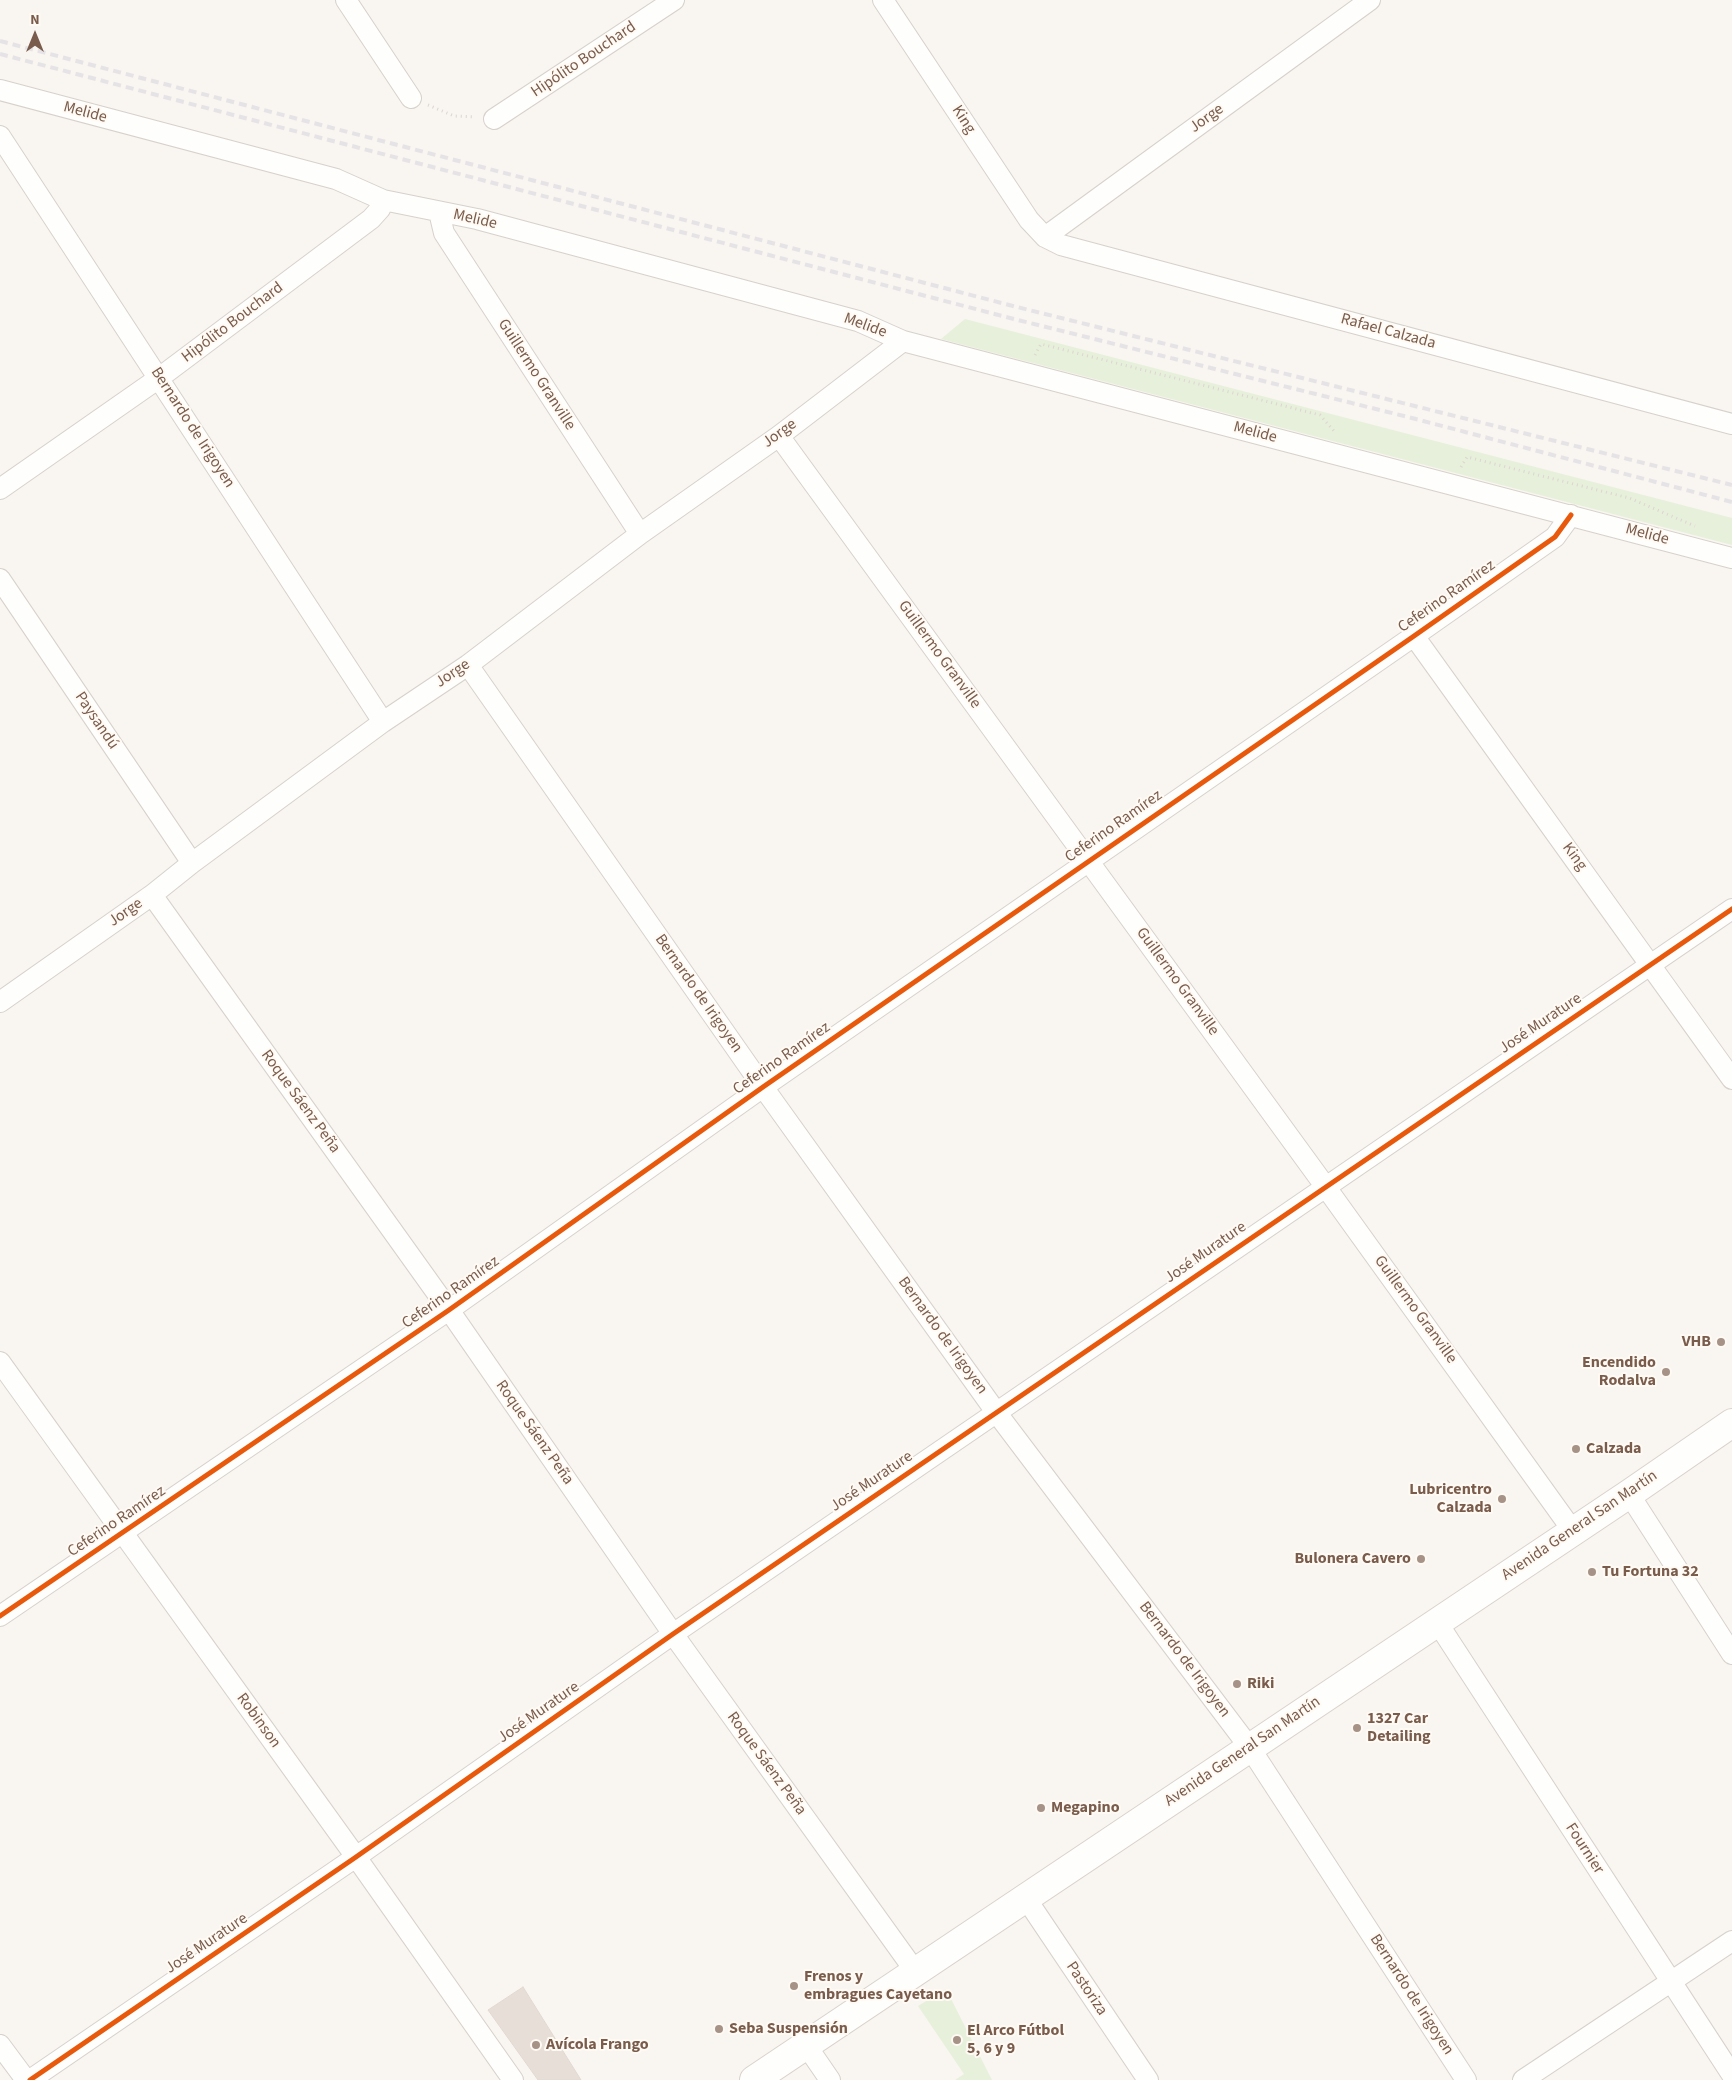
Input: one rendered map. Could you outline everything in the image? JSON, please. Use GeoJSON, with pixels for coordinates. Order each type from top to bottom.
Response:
{"type":"FeatureCollection","features":[{"type":"Feature","properties":{"kind":"main road","name":"Avenida General San Martín"},"geometry":{"type":"LineString","coordinates":[[754,2080],[1732,1423]]}},
{"type":"Feature","properties":{"kind":"street"},"geometry":{"type":"LineString","coordinates":[[346,0],[411,98]]}},
{"type":"Feature","properties":{"kind":"street","name":"Hipólito Bouchard"},"geometry":{"type":"LineString","coordinates":[[494,119],[674,0]]}},
{"type":"Feature","properties":{"kind":"street","name":"King"},"geometry":{"type":"LineString","coordinates":[[883,0],[1029,220],[1045,237]]}},
{"type":"Feature","properties":{"kind":"street","name":"Jorge"},"geometry":{"type":"LineString","coordinates":[[1045,237],[1370,0]]}},
{"type":"Feature","properties":{"kind":"street","name":"Melide"},"geometry":{"type":"LineString","coordinates":[[0,90],[336,179],[383,200],[477,219],[858,321],[903,341],[1732,558]]}},
{"type":"Feature","properties":{"kind":"street","name":"Bernardo de Irigoyen"},"geometry":{"type":"LineString","coordinates":[[0,136],[383,722]]}},
{"type":"Feature","properties":{"kind":"street","name":"Hipólito Bouchard"},"geometry":{"type":"LineString","coordinates":[[0,489],[159,378],[372,219],[380,209],[383,200]]}},
{"type":"Feature","properties":{"kind":"street","name":"Guillermo Granville"},"geometry":{"type":"LineString","coordinates":[[439,212],[444,233],[640,534]]}},
{"type":"Feature","properties":{"kind":"street","name":"Rafael Calzada"},"geometry":{"type":"LineString","coordinates":[[1045,237],[1070,247],[1732,424]]}},
{"type":"Feature","properties":{"kind":"street","name":"Jorge"},"geometry":{"type":"LineString","coordinates":[[0,1001],[152,894],[383,722],[468,664],[640,534],[779,436],[903,341]]}},
{"type":"Feature","properties":{"kind":"street","name":"Guillermo Granville"},"geometry":{"type":"LineString","coordinates":[[779,436],[1325,1186],[1573,1531]]}},
{"type":"Feature","properties":{"kind":"street","name":"Ceferino Ramírez"},"geometry":{"type":"LineString","coordinates":[[0,1616],[123,1534],[449,1310],[763,1087],[1088,860],[1414,636],[1555,537],[1571,515]]}},
{"type":"Feature","properties":{"kind":"street","name":"Paysandú"},"geometry":{"type":"LineString","coordinates":[[0,579],[192,863]]}},
{"type":"Feature","properties":{"kind":"street","name":"King"},"geometry":{"type":"LineString","coordinates":[[1414,636],[1732,1079]]}},
{"type":"Feature","properties":{"kind":"street","name":"Bernardo de Irigoyen"},"geometry":{"type":"LineString","coordinates":[[468,664],[763,1087],[996,1412],[1250,1748],[1466,2080]]}},
{"type":"Feature","properties":{"kind":"street","name":"Roque Sáenz Peña"},"geometry":{"type":"LineString","coordinates":[[152,894],[449,1310],[673,1634],[915,1971]]}},
{"type":"Feature","properties":{"kind":"street","name":"José Murature"},"geometry":{"type":"LineString","coordinates":[[30,2080],[356,1857],[673,1634],[1732,909]]}},
{"type":"Feature","properties":{"kind":"street","name":"Robinson"},"geometry":{"type":"LineString","coordinates":[[0,1362],[514,2080]]}},
{"type":"Feature","properties":{"kind":"street"},"geometry":{"type":"LineString","coordinates":[[1629,1494],[1732,1654]]}},
{"type":"Feature","properties":{"kind":"street","name":"Fournier"},"geometry":{"type":"LineString","coordinates":[[1437,1622],[1732,2075]]}},
{"type":"Feature","properties":{"kind":"street","name":"Pastoriza"},"geometry":{"type":"LineString","coordinates":[[1025,1897],[1148,2080]]}},
{"type":"Feature","properties":{"kind":"street"},"geometry":{"type":"LineString","coordinates":[[1523,2080],[1732,1941]]}},
{"type":"Feature","properties":{"kind":"street"},"geometry":{"type":"LineString","coordinates":[[0,2044],[26,2080]]}},
{"type":"Feature","properties":{"kind":"street"},"geometry":{"type":"LineString","coordinates":[[806,2045],[830,2080]]}},
{"type":"Feature","properties":{"kind":"path"},"geometry":{"type":"LineString","coordinates":[[411,98],[454,116],[494,119]]}},
{"type":"Feature","properties":{"kind":"path"},"geometry":{"type":"LineString","coordinates":[[1026,353],[1036,355],[1041,344],[1320,415],[1333,432],[1342,434]]}},
{"type":"Feature","properties":{"kind":"path"},"geometry":{"type":"LineString","coordinates":[[1452,465],[1461,467],[1467,457],[1629,498],[1699,527]]}},
{"type":"Feature","properties":{"kind":"green space"},"geometry":{"type":"Polygon","coordinates":[[[965,319],[1732,518],[1732,545],[941,339],[965,319]]]}},
{"type":"Feature","properties":{"kind":"green space","name":"El Arco Fútbol 5, 6 y 9"},"geometry":{"type":"Polygon","coordinates":[[[946,1989],[992,2080],[955,2080],[964,2074],[918,2006],[946,1989]]]}},
{"type":"Feature","properties":{"kind":"building","name":"Avícola Frango"},"geometry":{"type":"Polygon","coordinates":[[[523,1987],[581,2080],[538,2080],[488,2010],[523,1987]]]}},
{"type":"Feature","properties":{"kind":"railway"},"geometry":{"type":"LineString","coordinates":[[0,41],[1013,306],[1732,485]]}},
{"type":"Feature","properties":{"kind":"railway"},"geometry":{"type":"LineString","coordinates":[[0,54],[1010,318],[1408,417],[1732,502]]}},
{"type":"Feature","properties":{"kind":"cycle path"},"geometry":{"type":"LineString","coordinates":[[0,1616],[449,1310],[763,1087],[1414,636],[1555,537],[1571,515]]}},
{"type":"Feature","properties":{"kind":"cycle path"},"geometry":{"type":"LineString","coordinates":[[30,2080],[356,1857],[673,1634],[1732,909]]}},
{"type":"Feature","properties":{"kind":"place","name":"VHB"},"geometry":{"type":"Point","coordinates":[1721,1342]}},
{"type":"Feature","properties":{"kind":"place","name":"Encendido Rodalva"},"geometry":{"type":"Point","coordinates":[1666,1372]}},
{"type":"Feature","properties":{"kind":"place","name":"Calzada"},"geometry":{"type":"Point","coordinates":[1576,1449]}},
{"type":"Feature","properties":{"kind":"place","name":"Lubricentro Calzada"},"geometry":{"type":"Point","coordinates":[1502,1499]}},
{"type":"Feature","properties":{"kind":"place","name":"Bulonera Cavero"},"geometry":{"type":"Point","coordinates":[1421,1559]}},
{"type":"Feature","properties":{"kind":"place","name":"Tu Fortuna 32"},"geometry":{"type":"Point","coordinates":[1592,1572]}},
{"type":"Feature","properties":{"kind":"place","name":"Riki"},"geometry":{"type":"Point","coordinates":[1237,1684]}},
{"type":"Feature","properties":{"kind":"place","name":"1327 Car Detailing"},"geometry":{"type":"Point","coordinates":[1357,1728]}},
{"type":"Feature","properties":{"kind":"place","name":"Megapino"},"geometry":{"type":"Point","coordinates":[1041,1808]}},
{"type":"Feature","properties":{"kind":"place","name":"Frenos y embragues Cayetano"},"geometry":{"type":"Point","coordinates":[794,1986]}},
{"type":"Feature","properties":{"kind":"place","name":"Seba Suspensión"},"geometry":{"type":"Point","coordinates":[719,2029]}},
{"type":"Feature","properties":{"kind":"place","name":"El Arco Fútbol 5, 6 y 9"},"geometry":{"type":"Point","coordinates":[957,2040]}},
{"type":"Feature","properties":{"kind":"place","name":"Avícola Frango"},"geometry":{"type":"Point","coordinates":[536,2045]}}]}
